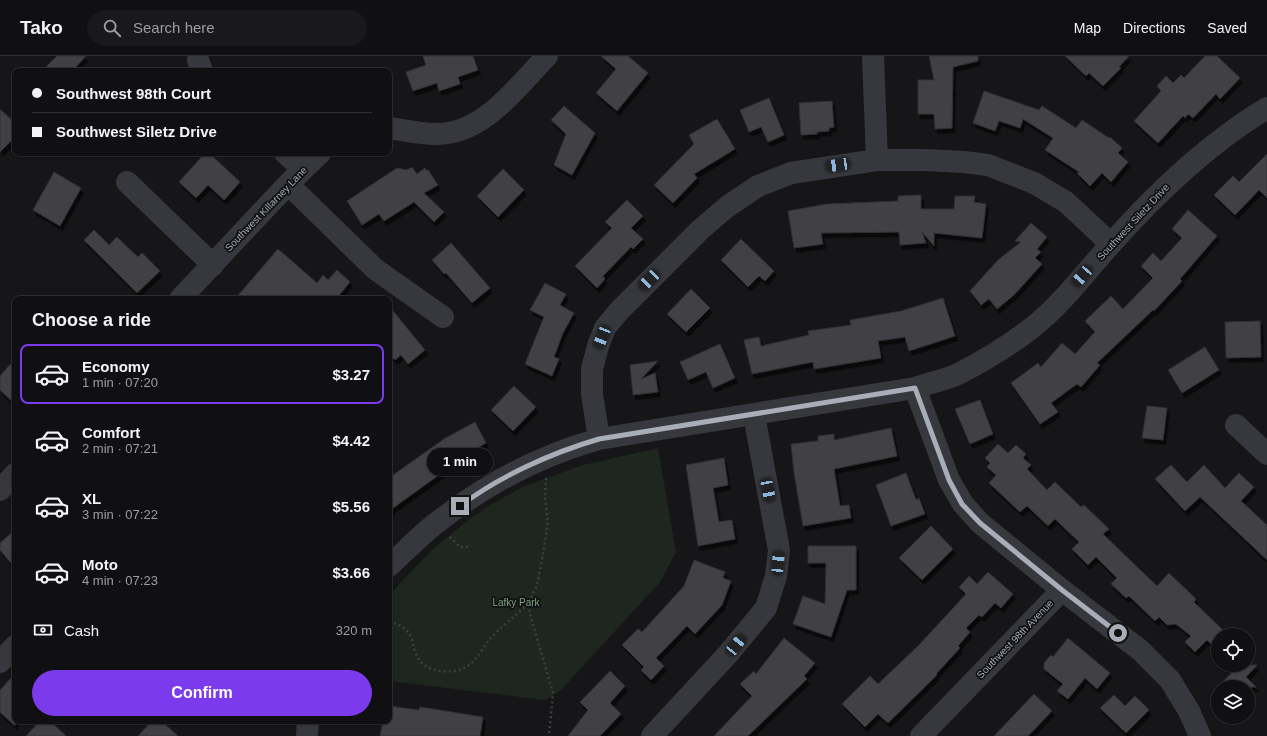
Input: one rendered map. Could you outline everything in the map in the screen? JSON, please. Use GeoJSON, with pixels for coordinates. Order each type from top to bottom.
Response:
{"type":"FeatureCollection","features":[{"type":"Feature","properties":{"kind":"street"},"geometry":{"type":"LineString","coordinates":[[873,56],[877,160]]}},
{"type":"Feature","properties":{"kind":"street"},"geometry":{"type":"LineString","coordinates":[[392,128],[434,134],[452,132],[471,126],[491,113],[506,99],[539,59]]}},
{"type":"Feature","properties":{"kind":"street","name":"Southwest Siletz Drive"},"geometry":{"type":"LineString","coordinates":[[392,563],[438,521],[470,498],[528,465],[586,443],[599,439],[915,388],[957,374],[1002,349],[1034,326],[1064,298],[1111,244],[1175,178],[1206,150],[1246,121],[1267,108]]}},
{"type":"Feature","properties":{"kind":"street"},"geometry":{"type":"LineString","coordinates":[[288,156],[303,169]]}},
{"type":"Feature","properties":{"kind":"street","name":"Southwest Killarney Lane"},"geometry":{"type":"LineString","coordinates":[[183,296],[288,184],[317,156]]}},
{"type":"Feature","properties":{"kind":"street"},"geometry":{"type":"LineString","coordinates":[[599,439],[592,394],[592,369],[598,346],[605,328],[619,311],[700,230],[728,206],[758,186],[791,173],[877,160],[931,160],[988,165],[1034,183],[1066,202],[1111,244]]}},
{"type":"Feature","properties":{"kind":"street"},"geometry":{"type":"LineString","coordinates":[[127,182],[213,265]]}},
{"type":"Feature","properties":{"kind":"street"},"geometry":{"type":"LineString","coordinates":[[288,184],[375,269],[443,317]]}},
{"type":"Feature","properties":{"kind":"street","name":"Southwest 98th Avenue"},"geometry":{"type":"LineString","coordinates":[[915,388],[949,480],[962,504],[980,523],[1062,590],[922,736]]}},
{"type":"Feature","properties":{"kind":"street"},"geometry":{"type":"LineString","coordinates":[[652,736],[728,654],[766,608],[776,576],[779,550],[754,415]]}},
{"type":"Feature","properties":{"kind":"street"},"geometry":{"type":"LineString","coordinates":[[1236,425],[1267,454]]}},
{"type":"Feature","properties":{"kind":"street"},"geometry":{"type":"LineString","coordinates":[[0,490],[12,477]]}},
{"type":"Feature","properties":{"kind":"street"},"geometry":{"type":"LineString","coordinates":[[1062,590],[1140,650],[1170,680],[1189,711],[1200,736]]}},
{"type":"Feature","properties":{"kind":"street"},"geometry":{"type":"LineString","coordinates":[[307,736],[308,724]]}},
{"type":"Feature","properties":{"kind":"path"},"geometry":{"type":"LineString","coordinates":[[392,623],[401,625],[408,632],[416,652],[422,663],[427,667],[450,672],[464,668],[470,663],[491,637],[528,604],[537,585],[548,522],[545,497],[546,478]]}},
{"type":"Feature","properties":{"kind":"path"},"geometry":{"type":"LineString","coordinates":[[438,521],[457,545],[464,548],[471,546]]}},
{"type":"Feature","properties":{"kind":"path"},"geometry":{"type":"LineString","coordinates":[[528,604],[553,693],[549,736]]}},
{"type":"Feature","properties":{"kind":"green space","name":"Lafky Park"},"geometry":{"type":"Polygon","coordinates":[[[658,448],[676,552],[660,582],[560,691],[545,700],[392,681],[392,592],[429,553],[471,518],[492,504],[522,487],[583,465],[658,448]]]}},
{"type":"Feature","properties":{"kind":"building"},"geometry":{"type":"Polygon","coordinates":[[[57,56],[86,56],[75,68],[45,68],[57,56]]]}},
{"type":"Feature","properties":{"kind":"building"},"geometry":{"type":"Polygon","coordinates":[[[423,56],[473,56],[478,70],[458,77],[460,84],[439,91],[437,83],[413,91],[406,72],[426,65],[423,56]]]}},
{"type":"Feature","properties":{"kind":"building"},"geometry":{"type":"Polygon","coordinates":[[[601,56],[628,56],[648,73],[617,111],[596,93],[616,69],[601,56]]]}},
{"type":"Feature","properties":{"kind":"building"},"geometry":{"type":"Polygon","coordinates":[[[929,56],[978,56],[978,61],[953,67],[952,128],[935,129],[934,114],[918,114],[918,80],[934,80],[929,56]]]}},
{"type":"Feature","properties":{"kind":"building"},"geometry":{"type":"Polygon","coordinates":[[[1065,56],[1129,56],[1119,67],[1121,68],[1103,86],[1089,73],[1086,76],[1065,56]]]}},
{"type":"Feature","properties":{"kind":"building"},"geometry":{"type":"Polygon","coordinates":[[[1205,56],[1217,56],[1240,78],[1220,99],[1216,94],[1193,118],[1188,114],[1185,118],[1183,116],[1158,143],[1134,121],[1161,91],[1157,86],[1166,76],[1173,83],[1181,75],[1184,78],[1205,56]]]}},
{"type":"Feature","properties":{"kind":"building"},"geometry":{"type":"Polygon","coordinates":[[[984,91],[1039,110],[1042,106],[1076,128],[1082,120],[1109,138],[1110,137],[1122,148],[1118,153],[1128,162],[1111,182],[1102,173],[1090,186],[1077,173],[1079,172],[1045,150],[1053,138],[1023,119],[1020,128],[999,121],[995,131],[973,123],[984,91]]]}},
{"type":"Feature","properties":{"kind":"building"},"geometry":{"type":"Polygon","coordinates":[[[769,98],[784,135],[768,142],[761,127],[749,132],[740,110],[769,98]]]}},
{"type":"Feature","properties":{"kind":"building"},"geometry":{"type":"Polygon","coordinates":[[[832,101],[834,127],[829,128],[829,131],[817,132],[817,134],[801,135],[799,103],[832,101]]]}},
{"type":"Feature","properties":{"kind":"building"},"geometry":{"type":"Polygon","coordinates":[[[564,106],[595,133],[572,175],[554,165],[566,134],[551,120],[564,106]]]}},
{"type":"Feature","properties":{"kind":"building"},"geometry":{"type":"Polygon","coordinates":[[[0,109],[12,120],[12,140],[0,152],[0,109]]]}},
{"type":"Feature","properties":{"kind":"building"},"geometry":{"type":"Polygon","coordinates":[[[717,119],[735,149],[694,174],[697,178],[673,203],[654,185],[694,144],[689,135],[717,119]]]}},
{"type":"Feature","properties":{"kind":"building"},"geometry":{"type":"Polygon","coordinates":[[[1267,154],[1267,198],[1259,190],[1235,215],[1214,195],[1233,176],[1239,182],[1267,154]]]}},
{"type":"Feature","properties":{"kind":"building"},"geometry":{"type":"Polygon","coordinates":[[[202,156],[212,156],[240,182],[224,200],[208,185],[196,198],[179,182],[202,156]]]}},
{"type":"Feature","properties":{"kind":"building"},"geometry":{"type":"Polygon","coordinates":[[[412,167],[417,174],[425,168],[427,171],[428,170],[438,185],[424,193],[444,212],[434,222],[414,202],[384,221],[379,214],[362,225],[347,201],[397,168],[407,170],[412,167]]]}},
{"type":"Feature","properties":{"kind":"building"},"geometry":{"type":"Polygon","coordinates":[[[503,169],[524,190],[498,217],[477,196],[503,169]]]}},
{"type":"Feature","properties":{"kind":"building"},"geometry":{"type":"Polygon","coordinates":[[[54,172],[81,188],[60,226],[33,210],[54,172]]]}},
{"type":"Feature","properties":{"kind":"building"},"geometry":{"type":"Polygon","coordinates":[[[921,195],[921,209],[954,209],[955,196],[975,196],[974,202],[986,204],[982,238],[934,233],[934,246],[922,232],[926,243],[900,245],[899,232],[821,233],[823,244],[794,248],[788,211],[827,204],[898,201],[898,196],[921,195]]]}},
{"type":"Feature","properties":{"kind":"building"},"geometry":{"type":"Polygon","coordinates":[[[627,200],[643,216],[631,228],[643,239],[633,249],[631,247],[603,276],[605,279],[597,288],[575,266],[612,228],[605,222],[627,200]]]}},
{"type":"Feature","properties":{"kind":"building"},"geometry":{"type":"Polygon","coordinates":[[[1188,210],[1217,236],[1180,279],[1182,281],[1154,311],[1153,310],[1097,363],[1100,365],[1081,387],[1077,384],[1051,403],[1058,412],[1040,424],[1011,383],[1038,363],[1041,367],[1062,343],[1075,354],[1095,332],[1085,321],[1111,296],[1123,309],[1153,278],[1141,266],[1153,253],[1161,261],[1182,238],[1172,229],[1188,210]]]}},
{"type":"Feature","properties":{"kind":"building"},"geometry":{"type":"Polygon","coordinates":[[[1031,223],[1047,237],[1037,249],[1041,252],[1035,258],[1042,264],[1014,295],[997,309],[989,299],[981,305],[970,291],[998,260],[1021,242],[1015,241],[1031,223]]]}},
{"type":"Feature","properties":{"kind":"building"},"geometry":{"type":"Polygon","coordinates":[[[94,230],[109,245],[117,237],[138,257],[142,253],[160,271],[137,293],[84,240],[94,230]]]}},
{"type":"Feature","properties":{"kind":"building"},"geometry":{"type":"Polygon","coordinates":[[[741,239],[774,271],[765,281],[759,276],[748,287],[721,260],[741,239]]]}},
{"type":"Feature","properties":{"kind":"building"},"geometry":{"type":"Polygon","coordinates":[[[451,243],[490,288],[472,303],[446,273],[444,274],[432,260],[451,243]]]}},
{"type":"Feature","properties":{"kind":"building"},"geometry":{"type":"Polygon","coordinates":[[[278,249],[317,283],[323,275],[328,280],[337,270],[350,282],[338,296],[238,296],[278,249]]]}},
{"type":"Feature","properties":{"kind":"building"},"geometry":{"type":"Polygon","coordinates":[[[545,283],[566,294],[560,305],[574,313],[563,333],[554,357],[559,359],[552,376],[525,364],[544,317],[530,310],[545,283]]]}},
{"type":"Feature","properties":{"kind":"building"},"geometry":{"type":"Polygon","coordinates":[[[691,289],[710,308],[686,332],[667,314],[691,289]]]}},
{"type":"Feature","properties":{"kind":"building"},"geometry":{"type":"Polygon","coordinates":[[[943,298],[955,336],[909,351],[905,337],[878,341],[881,358],[814,369],[813,362],[752,374],[744,340],[759,337],[761,346],[809,335],[808,331],[851,325],[850,320],[901,311],[943,298]]]}},
{"type":"Feature","properties":{"kind":"building"},"geometry":{"type":"Polygon","coordinates":[[[392,310],[425,350],[408,364],[401,355],[395,360],[392,357],[392,310]]]}},
{"type":"Feature","properties":{"kind":"building"},"geometry":{"type":"Polygon","coordinates":[[[1260,321],[1261,357],[1226,358],[1225,322],[1260,321]]]}},
{"type":"Feature","properties":{"kind":"building"},"geometry":{"type":"Polygon","coordinates":[[[720,344],[735,378],[713,388],[706,372],[688,380],[680,362],[720,344]]]}},
{"type":"Feature","properties":{"kind":"building"},"geometry":{"type":"Polygon","coordinates":[[[1205,347],[1219,370],[1182,393],[1168,370],[1205,347]]]}},
{"type":"Feature","properties":{"kind":"building"},"geometry":{"type":"Polygon","coordinates":[[[658,361],[641,379],[655,373],[658,392],[633,395],[630,365],[658,361]]]}},
{"type":"Feature","properties":{"kind":"building"},"geometry":{"type":"Polygon","coordinates":[[[12,362],[12,401],[0,390],[0,376],[12,362]]]}},
{"type":"Feature","properties":{"kind":"building"},"geometry":{"type":"Polygon","coordinates":[[[514,386],[536,407],[513,431],[491,410],[514,386]]]}},
{"type":"Feature","properties":{"kind":"building"},"geometry":{"type":"Polygon","coordinates":[[[980,400],[993,434],[970,444],[955,409],[980,400]]]}},
{"type":"Feature","properties":{"kind":"building"},"geometry":{"type":"Polygon","coordinates":[[[1147,406],[1167,408],[1163,440],[1142,438],[1147,406]]]}},
{"type":"Feature","properties":{"kind":"building"},"geometry":{"type":"Polygon","coordinates":[[[475,422],[486,443],[440,468],[443,472],[392,509],[392,476],[444,439],[475,422]]]}},
{"type":"Feature","properties":{"kind":"building"},"geometry":{"type":"Polygon","coordinates":[[[891,428],[897,456],[834,469],[840,506],[849,505],[851,518],[803,526],[794,473],[791,444],[818,441],[818,436],[834,434],[834,440],[891,428]]]}},
{"type":"Feature","properties":{"kind":"building"},"geometry":{"type":"Polygon","coordinates":[[[998,444],[1008,453],[1016,445],[1026,454],[1023,458],[1031,465],[1027,469],[1047,490],[1055,482],[1081,507],[1084,505],[1109,529],[1103,534],[1157,586],[1169,573],[1196,599],[1194,602],[1221,628],[1211,628],[1211,644],[1207,640],[1195,652],[1185,642],[1191,636],[1176,624],[1167,625],[1159,617],[1155,621],[1129,596],[1126,598],[1111,584],[1117,578],[1096,557],[1088,565],[1072,549],[1079,542],[1055,519],[1048,526],[1027,506],[1020,512],[989,483],[996,475],[987,467],[990,463],[985,458],[998,444]]]}},
{"type":"Feature","properties":{"kind":"building"},"geometry":{"type":"Polygon","coordinates":[[[724,458],[728,485],[713,488],[719,522],[732,520],[735,539],[698,546],[686,465],[724,458]]]}},
{"type":"Feature","properties":{"kind":"building"},"geometry":{"type":"Polygon","coordinates":[[[1171,465],[1187,482],[1204,465],[1225,488],[1239,473],[1254,487],[1241,501],[1267,525],[1267,560],[1200,497],[1185,511],[1155,479],[1171,465]]]}},
{"type":"Feature","properties":{"kind":"building"},"geometry":{"type":"Polygon","coordinates":[[[906,473],[916,500],[919,498],[925,514],[891,526],[876,485],[906,473]]]}},
{"type":"Feature","properties":{"kind":"building"},"geometry":{"type":"Polygon","coordinates":[[[931,526],[953,549],[922,580],[899,558],[931,526]]]}},
{"type":"Feature","properties":{"kind":"building"},"geometry":{"type":"Polygon","coordinates":[[[12,533],[12,564],[0,550],[0,543],[12,533]]]}},
{"type":"Feature","properties":{"kind":"building"},"geometry":{"type":"Polygon","coordinates":[[[808,546],[856,546],[856,590],[847,590],[831,637],[793,624],[803,596],[825,604],[826,563],[808,563],[808,546]]]}},
{"type":"Feature","properties":{"kind":"building"},"geometry":{"type":"Polygon","coordinates":[[[694,560],[725,572],[723,578],[731,581],[722,605],[695,634],[687,626],[656,658],[664,666],[651,680],[641,670],[644,667],[622,645],[638,629],[642,632],[684,586],[694,560]]]}},
{"type":"Feature","properties":{"kind":"building"},"geometry":{"type":"Polygon","coordinates":[[[988,572],[1013,594],[1001,608],[995,603],[982,617],[979,615],[966,628],[970,632],[958,646],[960,648],[936,674],[937,675],[888,723],[878,714],[865,727],[842,704],[870,676],[878,684],[919,645],[966,594],[959,587],[969,576],[977,584],[988,572]]]}},
{"type":"Feature","properties":{"kind":"building"},"geometry":{"type":"Polygon","coordinates":[[[784,638],[815,663],[804,676],[807,679],[748,736],[714,736],[752,696],[740,684],[754,671],[756,674],[784,638]]]}},
{"type":"Feature","properties":{"kind":"building"},"geometry":{"type":"Polygon","coordinates":[[[1068,638],[1110,673],[1097,689],[1085,678],[1068,699],[1057,691],[1063,684],[1044,669],[1044,663],[1051,655],[1053,657],[1068,638]]]}},
{"type":"Feature","properties":{"kind":"building"},"geometry":{"type":"Polygon","coordinates":[[[610,671],[625,686],[610,703],[621,714],[600,736],[568,736],[588,710],[580,702],[610,671]]]}},
{"type":"Feature","properties":{"kind":"building"},"geometry":{"type":"Polygon","coordinates":[[[1232,672],[1251,672],[1246,677],[1249,680],[1225,680],[1232,672]]]}},
{"type":"Feature","properties":{"kind":"building"},"geometry":{"type":"Polygon","coordinates":[[[12,677],[12,723],[0,712],[0,690],[12,677]]]}},
{"type":"Feature","properties":{"kind":"building"},"geometry":{"type":"Polygon","coordinates":[[[1034,694],[1052,711],[1028,736],[994,736],[1034,694]]]}},
{"type":"Feature","properties":{"kind":"building"},"geometry":{"type":"Polygon","coordinates":[[[1114,695],[1125,706],[1135,696],[1149,710],[1126,733],[1100,708],[1114,695]]]}},
{"type":"Feature","properties":{"kind":"building"},"geometry":{"type":"Polygon","coordinates":[[[392,706],[419,710],[420,707],[483,717],[480,736],[380,736],[382,724],[392,724],[392,706]]]}},
{"type":"Feature","properties":{"kind":"building"},"geometry":{"type":"Polygon","coordinates":[[[37,724],[53,724],[66,736],[26,736],[37,724]]]}},
{"type":"Feature","properties":{"kind":"building"},"geometry":{"type":"Polygon","coordinates":[[[149,724],[164,724],[178,736],[138,736],[149,724]]]}},
{"type":"Feature","properties":{"kind":"route"},"geometry":{"type":"LineString","coordinates":[[460,506],[470,498],[528,465],[599,439],[915,388],[949,480],[962,504],[980,523],[1062,590],[1118,633]]}}]}
